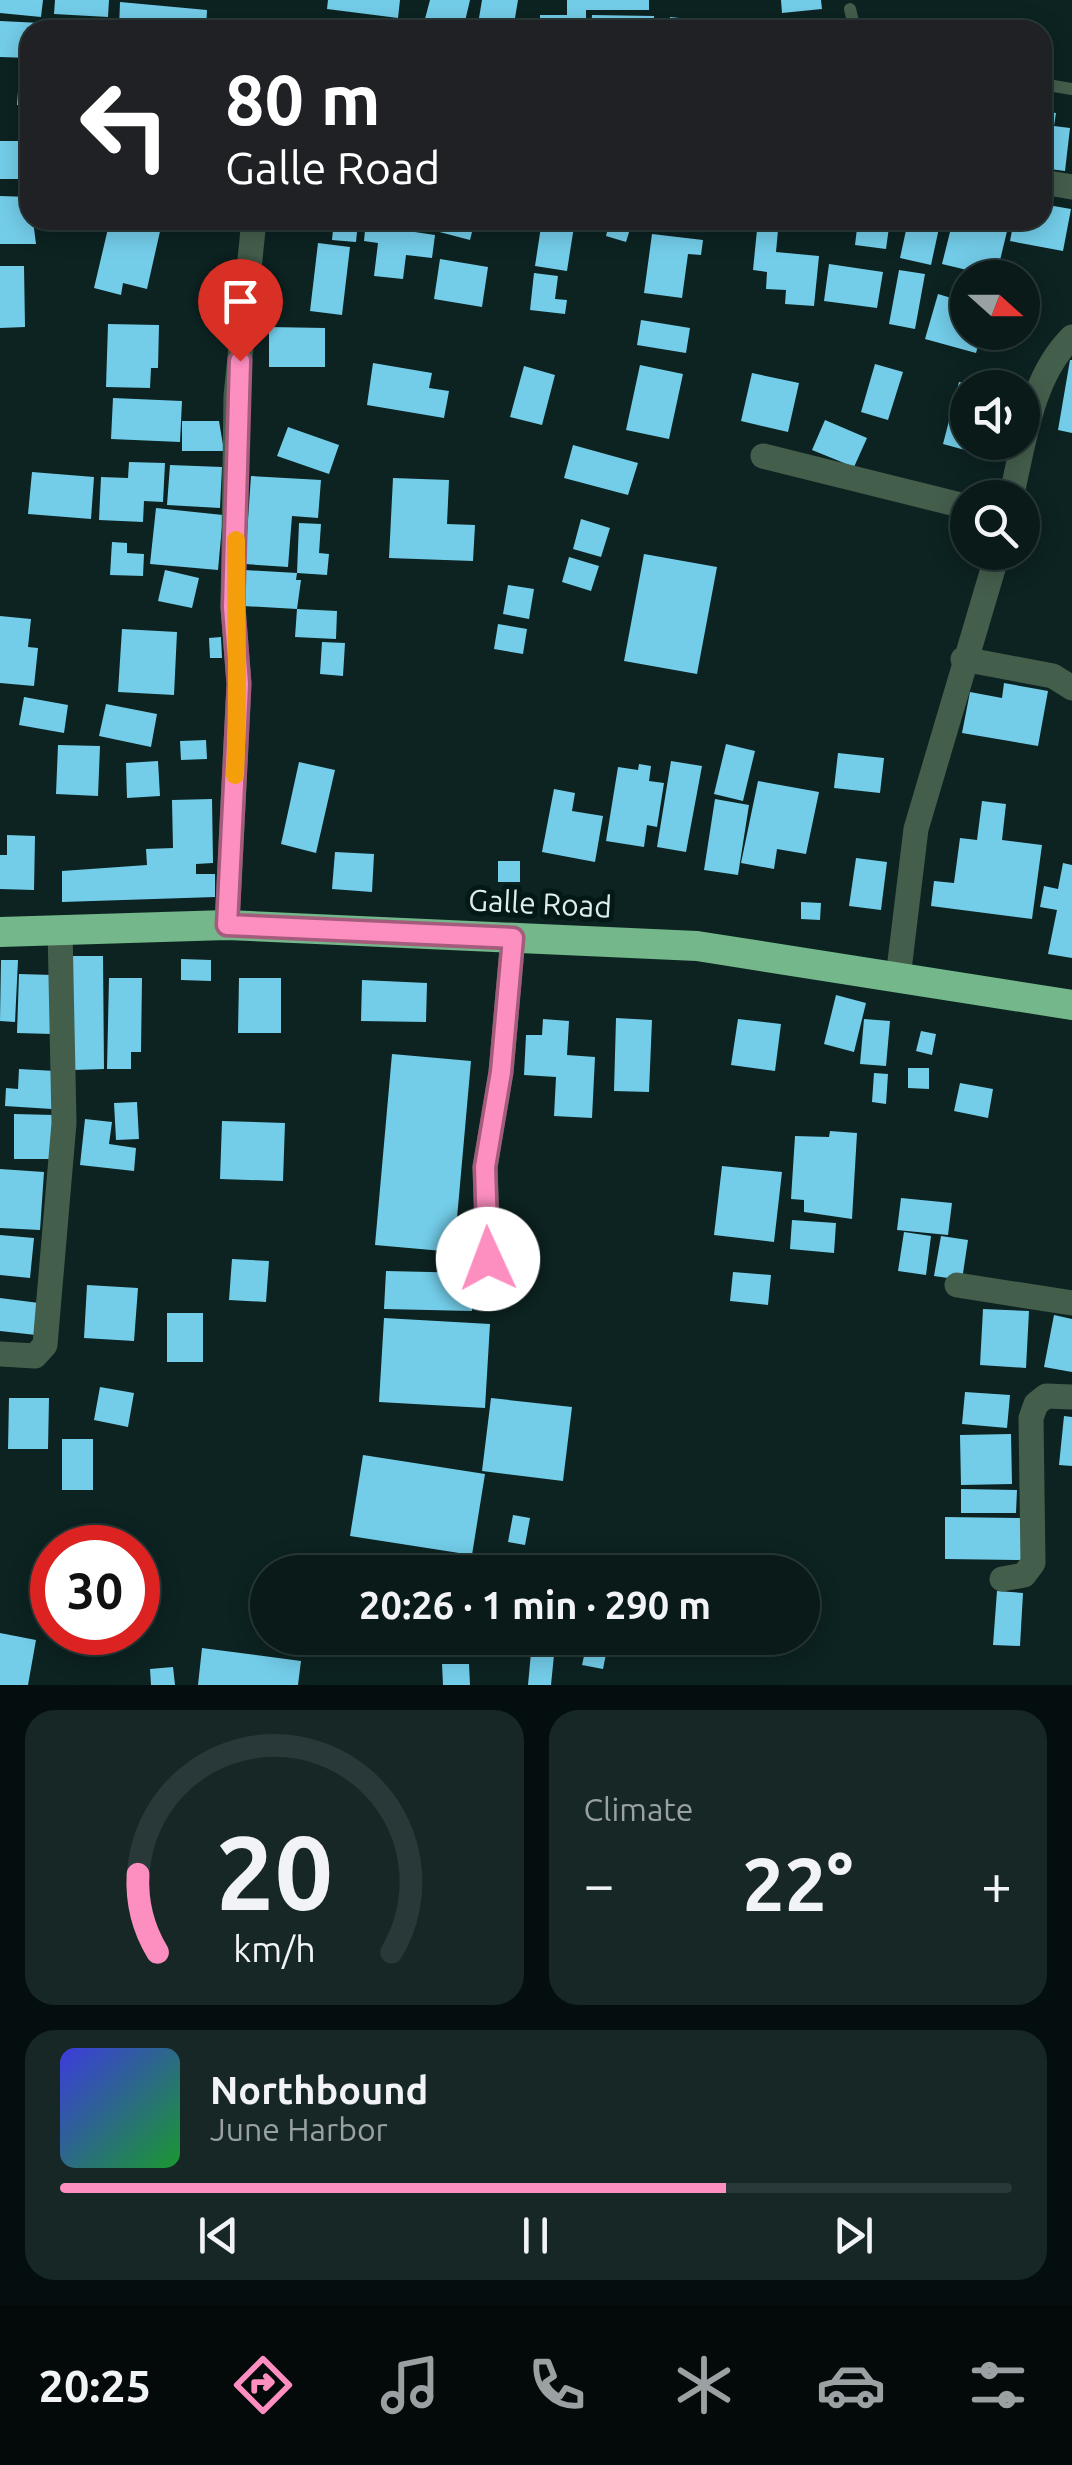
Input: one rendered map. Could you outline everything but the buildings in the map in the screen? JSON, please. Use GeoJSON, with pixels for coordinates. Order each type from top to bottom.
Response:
{"type":"FeatureCollection","features":[{"type":"Feature","properties":{"kind":"highway","name":"Galle Road"},"geometry":{"type":"LineString","coordinates":[[0,932],[227,925],[697,946],[1072,1005]]}},
{"type":"Feature","properties":{"kind":"street"},"geometry":{"type":"LineString","coordinates":[[227,925],[239,684],[233,607],[236,396],[253,230]]}},
{"type":"Feature","properties":{"kind":"street"},"geometry":{"type":"LineString","coordinates":[[1015,480],[1033,408],[1054,354],[1072,337]]}},
{"type":"Feature","properties":{"kind":"street"},"geometry":{"type":"LineString","coordinates":[[762,456],[950,503]]}},
{"type":"Feature","properties":{"kind":"street"},"geometry":{"type":"LineString","coordinates":[[898,978],[916,829],[963,658],[992,570]]}},
{"type":"Feature","properties":{"kind":"street"},"geometry":{"type":"LineString","coordinates":[[963,658],[1053,676],[1072,688]]}},
{"type":"Feature","properties":{"kind":"street"},"geometry":{"type":"LineString","coordinates":[[0,1354],[35,1356],[45,1344],[64,1123],[60,928]]}},
{"type":"Feature","properties":{"kind":"street"},"geometry":{"type":"LineString","coordinates":[[488,1259],[485,1167],[501,1072],[513,938]]}},
{"type":"Feature","properties":{"kind":"street"},"geometry":{"type":"LineString","coordinates":[[957,1285],[1072,1303]]}},
{"type":"Feature","properties":{"kind":"street"},"geometry":{"type":"LineString","coordinates":[[1002,1579],[1024,1575],[1032,1563],[1031,1418],[1046,1396],[1072,1398]]}},
{"type":"Feature","properties":{"kind":"lane"},"geometry":{"type":"LineString","coordinates":[[850,9],[853,20]]}},
{"type":"Feature","properties":{"kind":"slow traffic"},"geometry":{"type":"LineString","coordinates":[[235,775],[239,684],[233,607],[236,540]]}},
{"type":"Feature","properties":{"kind":"route"},"geometry":{"type":"LineString","coordinates":[[240,361],[236,396],[233,607],[239,684],[227,925],[513,938],[501,1072],[485,1167],[488,1259]]}}]}
